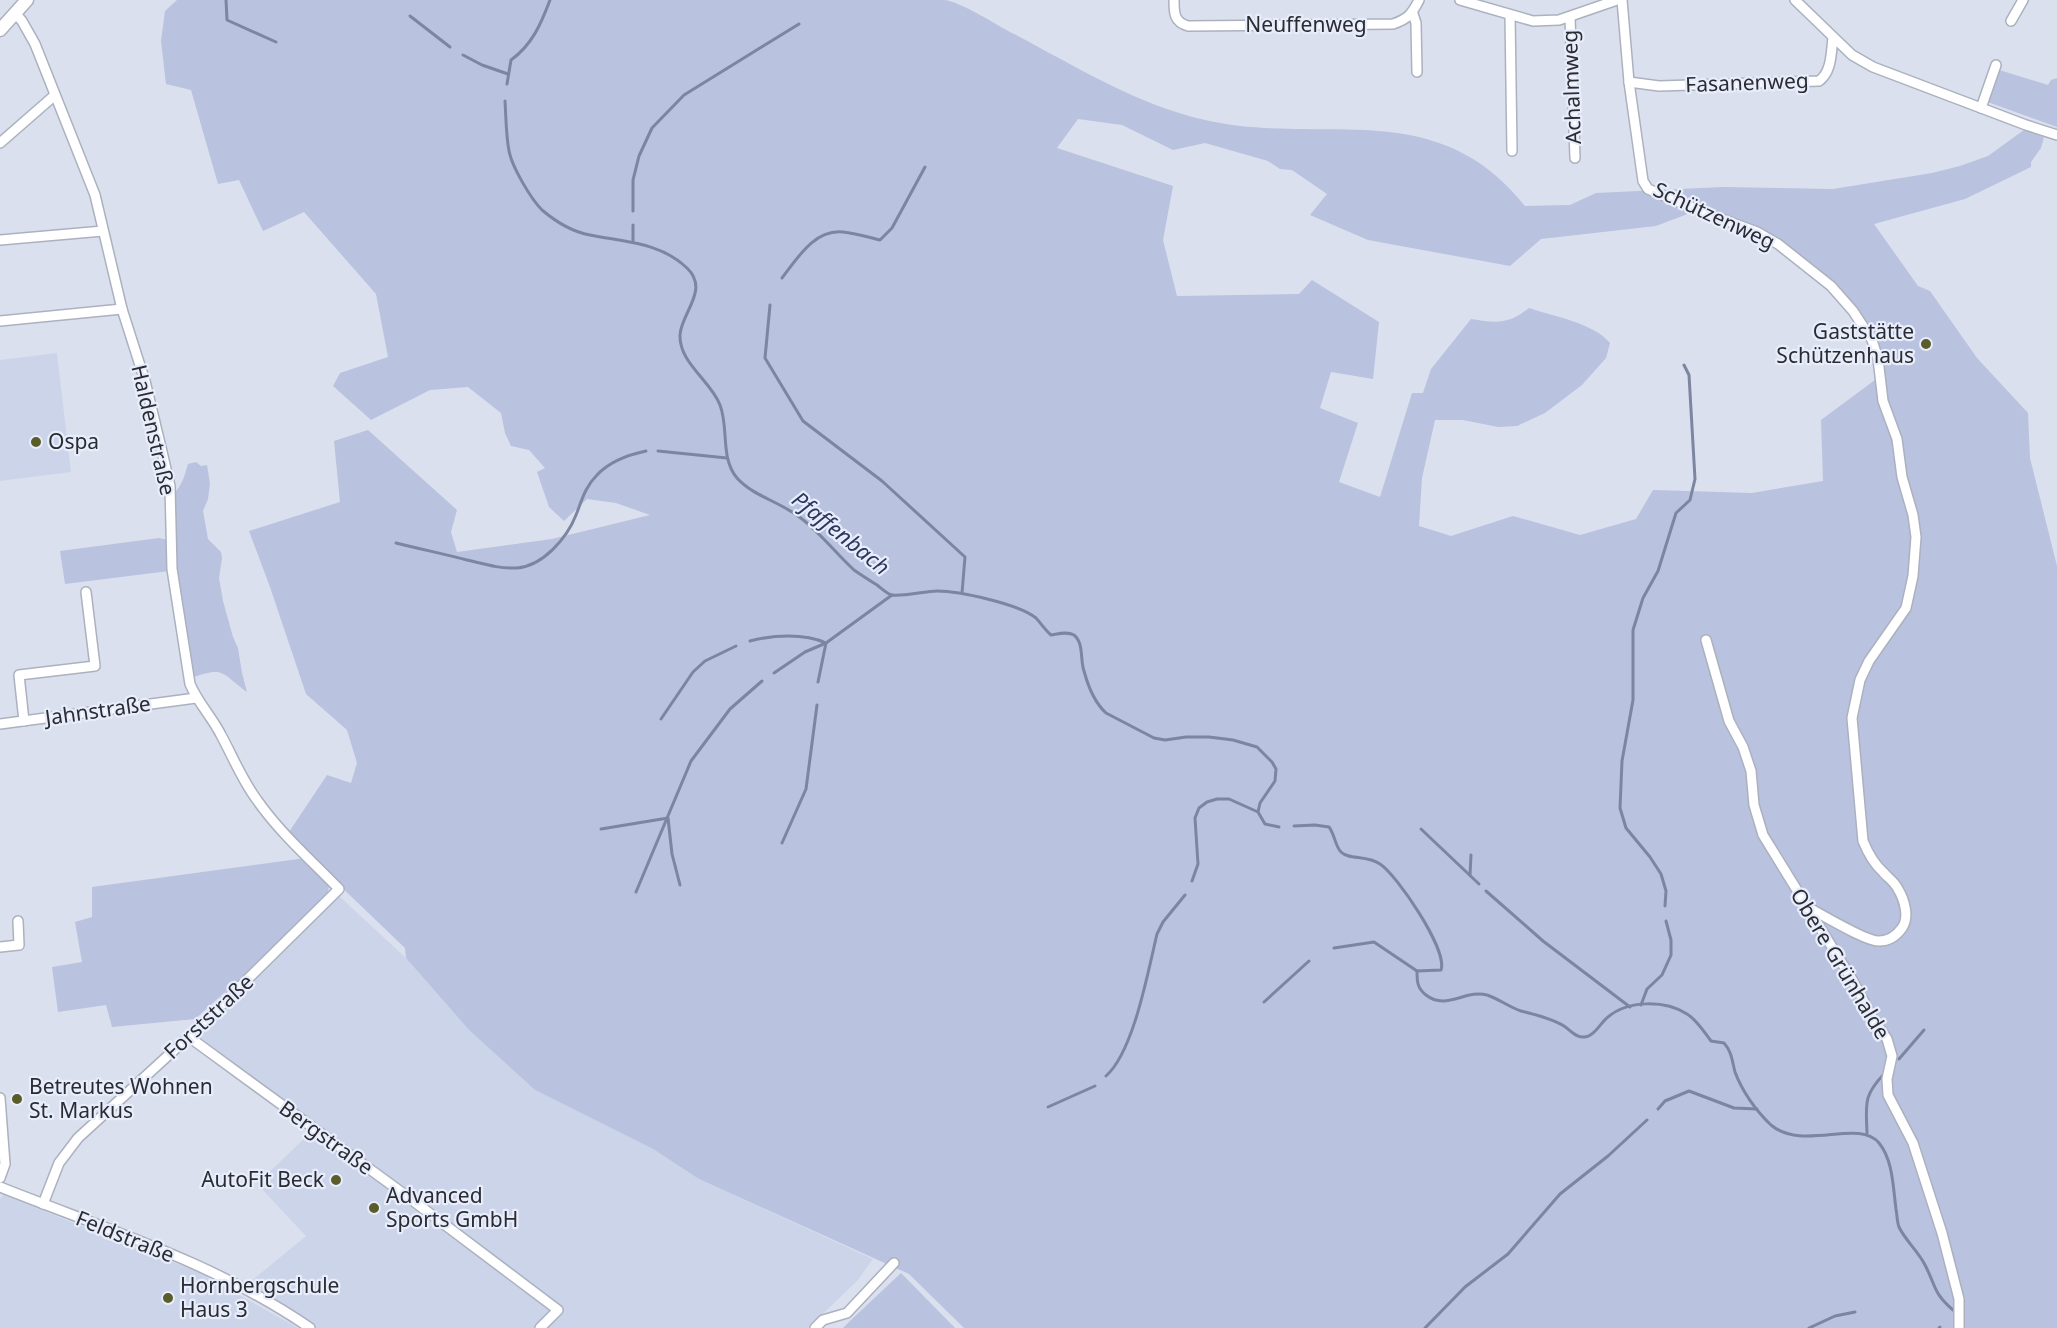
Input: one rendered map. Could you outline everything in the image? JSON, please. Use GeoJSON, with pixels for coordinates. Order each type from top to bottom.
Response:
{"type":"FeatureCollection","features":[{"type":"Feature","properties":{"kind":"street"},"geometry":{"type":"LineString","coordinates":[[0,30],[27,0]]}},
{"type":"Feature","properties":{"kind":"street","name":"Neuffenweg"},"geometry":{"type":"LineString","coordinates":[[1174,0],[1175,16],[1181,24],[1188,26],[1393,24],[1413,14]]}},
{"type":"Feature","properties":{"kind":"street"},"geometry":{"type":"LineString","coordinates":[[1417,72],[1416,23],[1413,14],[1419,0]]}},
{"type":"Feature","properties":{"kind":"street","name":"Achalmweg"},"geometry":{"type":"LineString","coordinates":[[1460,0],[1533,21],[1559,20],[1617,0]]}},
{"type":"Feature","properties":{"kind":"street","name":"Schützenweg"},"geometry":{"type":"LineString","coordinates":[[1622,0],[1629,82],[1643,181],[1648,189],[1757,232],[1787,250],[1831,286],[1852,310],[1872,340],[1878,359],[1883,401],[1898,439],[1902,477],[1913,515],[1916,537],[1913,576],[1906,608],[1869,661],[1860,680],[1852,718],[1863,841],[1870,857],[1883,873],[1894,881],[1900,891],[1906,911],[1905,924],[1894,937],[1879,942],[1850,931],[1805,906]]}},
{"type":"Feature","properties":{"kind":"street"},"geometry":{"type":"LineString","coordinates":[[2011,21],[2023,0]]}},
{"type":"Feature","properties":{"kind":"street"},"geometry":{"type":"LineString","coordinates":[[1802,2],[1833,38],[1852,55],[1873,67],[2057,135]]}},
{"type":"Feature","properties":{"kind":"street","name":"Haldenstraße"},"geometry":{"type":"LineString","coordinates":[[16,14],[35,44],[95,195],[122,309],[145,381],[170,486],[172,569],[190,684],[196,698],[220,733],[241,775],[257,800],[275,824],[339,889]]}},
{"type":"Feature","properties":{"kind":"street"},"geometry":{"type":"LineString","coordinates":[[1510,15],[1512,151]]}},
{"type":"Feature","properties":{"kind":"street","name":"Achalmweg"},"geometry":{"type":"LineString","coordinates":[[1569,17],[1575,158]]}},
{"type":"Feature","properties":{"kind":"street","name":"Fasanenweg"},"geometry":{"type":"LineString","coordinates":[[1629,82],[1659,86],[1819,81],[1828,70],[1833,38]]}},
{"type":"Feature","properties":{"kind":"street"},"geometry":{"type":"LineString","coordinates":[[1981,108],[1996,65]]}},
{"type":"Feature","properties":{"kind":"street"},"geometry":{"type":"LineString","coordinates":[[0,143],[55,95]]}},
{"type":"Feature","properties":{"kind":"street"},"geometry":{"type":"LineString","coordinates":[[0,240],[104,231]]}},
{"type":"Feature","properties":{"kind":"street"},"geometry":{"type":"LineString","coordinates":[[0,321],[122,309]]}},
{"type":"Feature","properties":{"kind":"street"},"geometry":{"type":"LineString","coordinates":[[24,721],[19,675],[95,666],[86,592]]}},
{"type":"Feature","properties":{"kind":"street","name":"Obere Grünhalde"},"geometry":{"type":"LineString","coordinates":[[1706,640],[1729,721],[1743,747],[1751,771],[1754,804],[1763,835],[1887,1040],[1892,1056],[1887,1079],[1888,1095],[1913,1143],[1942,1233],[1959,1299],[1959,1328]]}},
{"type":"Feature","properties":{"kind":"street","name":"Jahnstraße"},"geometry":{"type":"LineString","coordinates":[[0,724],[196,698]]}},
{"type":"Feature","properties":{"kind":"street","name":"Forststraße"},"geometry":{"type":"LineString","coordinates":[[43,1204],[59,1163],[78,1138],[189,1037],[339,889]]}},
{"type":"Feature","properties":{"kind":"street"},"geometry":{"type":"LineString","coordinates":[[0,947],[19,945],[18,921]]}},
{"type":"Feature","properties":{"kind":"street","name":"Bergstraße"},"geometry":{"type":"LineString","coordinates":[[189,1037],[558,1310],[540,1328]]}},
{"type":"Feature","properties":{"kind":"street"},"geometry":{"type":"LineString","coordinates":[[0,1098],[5,1164],[0,1178]]}},
{"type":"Feature","properties":{"kind":"street","name":"Feldstraße"},"geometry":{"type":"LineString","coordinates":[[0,1187],[154,1248],[244,1287],[310,1328]]}},
{"type":"Feature","properties":{"kind":"street"},"geometry":{"type":"LineString","coordinates":[[815,1328],[823,1320],[846,1312],[894,1263]]}},
{"type":"Feature","properties":{"kind":"shaded area"},"geometry":{"type":"Polygon","coordinates":[[[177,0],[944,0],[969,9],[1131,95],[1180,113],[1205,120],[1249,127],[1376,131],[1415,136],[1454,149],[1490,171],[1525,206],[1570,205],[1596,193],[1723,187],[1833,189],[1932,173],[1960,166],[1988,156],[2024,130],[2044,137],[2041,148],[2031,162],[2031,167],[1965,199],[1874,224],[1918,286],[1930,291],[1977,358],[2028,413],[2030,458],[2057,566],[2057,1328],[964,1328],[909,1274],[699,1179],[653,1149],[535,1090],[469,1030],[406,958],[405,948],[287,835],[327,775],[351,783],[357,763],[347,730],[306,694],[249,531],[340,502],[334,441],[368,430],[457,510],[451,532],[457,552],[552,539],[650,515],[616,503],[587,499],[564,521],[549,507],[537,472],[545,468],[529,450],[511,446],[505,433],[501,413],[468,387],[430,390],[371,420],[333,386],[340,373],[388,357],[376,294],[304,212],[263,231],[239,180],[218,184],[191,90],[166,84],[161,41],[165,11],[177,0]],[[1078,119],[1057,148],[1173,186],[1163,240],[1177,296],[1299,294],[1312,280],[1379,322],[1373,379],[1331,372],[1320,408],[1358,423],[1339,482],[1380,497],[1412,393],[1423,393],[1431,369],[1471,319],[1508,320],[1529,308],[1583,325],[1603,336],[1610,343],[1606,358],[1582,385],[1545,413],[1517,426],[1498,427],[1463,420],[1435,420],[1422,478],[1419,526],[1451,536],[1513,516],[1580,535],[1636,519],[1653,490],[1752,493],[1823,481],[1821,420],[1879,377],[1878,359],[1853,311],[1778,244],[1698,210],[1656,226],[1541,239],[1510,266],[1368,240],[1310,215],[1327,194],[1292,170],[1280,169],[1268,161],[1205,143],[1173,150],[1122,125],[1078,119]]]}},
{"type":"Feature","properties":{"kind":"shaded area"},"geometry":{"type":"Polygon","coordinates":[[[1996,69],[2048,85],[2051,80],[2057,78],[2057,127],[1985,101],[1996,69]]]}},
{"type":"Feature","properties":{"kind":"shaded area","name":"Ospa"},"geometry":{"type":"Polygon","coordinates":[[[57,353],[71,472],[0,481],[0,360],[57,353]]]}},
{"type":"Feature","properties":{"kind":"shaded area"},"geometry":{"type":"Polygon","coordinates":[[[196,462],[201,466],[207,465],[210,484],[208,499],[203,511],[208,539],[221,552],[219,578],[223,601],[238,648],[247,692],[227,676],[218,672],[194,677],[176,572],[173,494],[181,484],[188,464],[196,462]]]}},
{"type":"Feature","properties":{"kind":"shaded area"},"geometry":{"type":"Polygon","coordinates":[[[159,538],[168,540],[169,571],[65,584],[60,551],[159,538]]]}},
{"type":"Feature","properties":{"kind":"shaded area"},"geometry":{"type":"Polygon","coordinates":[[[306,858],[329,884],[328,894],[195,1019],[112,1027],[106,1005],[58,1012],[52,967],[82,962],[75,922],[92,917],[92,887],[306,858]]]}},
{"type":"Feature","properties":{"kind":"shaded area"},"geometry":{"type":"Polygon","coordinates":[[[339,896],[406,958],[469,1030],[535,1090],[653,1149],[699,1179],[873,1259],[858,1280],[808,1328],[310,1328],[244,1287],[306,1236],[257,1184],[312,1131],[196,1037],[339,896]]]}},
{"type":"Feature","properties":{"kind":"shaded area"},"geometry":{"type":"Polygon","coordinates":[[[3,1195],[198,1272],[298,1328],[0,1328],[0,1199],[3,1195]]]}},
{"type":"Feature","properties":{"kind":"shaded area"},"geometry":{"type":"Polygon","coordinates":[[[901,1273],[955,1328],[843,1328],[850,1321],[901,1273]]]}},
{"type":"Feature","properties":{"kind":"waterway"},"geometry":{"type":"LineString","coordinates":[[226,0],[227,20],[276,42]]}},
{"type":"Feature","properties":{"kind":"waterway","name":"Pfaffenbach"},"geometry":{"type":"LineString","coordinates":[[507,84],[511,60],[525,48],[535,33],[550,0]]}},
{"type":"Feature","properties":{"kind":"waterway"},"geometry":{"type":"LineString","coordinates":[[410,16],[450,47]]}},
{"type":"Feature","properties":{"kind":"waterway"},"geometry":{"type":"LineString","coordinates":[[633,211],[633,180],[639,156],[652,128],[684,95],[799,24]]}},
{"type":"Feature","properties":{"kind":"waterway"},"geometry":{"type":"LineString","coordinates":[[463,55],[482,65],[508,74]]}},
{"type":"Feature","properties":{"kind":"waterway","name":"Pfaffenbach"},"geometry":{"type":"LineString","coordinates":[[505,101],[507,139],[511,158],[522,182],[542,210],[571,229],[590,235],[641,244],[665,253],[687,268],[693,276],[696,285],[695,293],[682,327],[681,345],[690,363],[716,396],[723,414],[728,461],[743,484],[803,520],[854,570],[890,594],[937,591],[974,596],[1003,603],[1028,613],[1036,618],[1051,635],[1065,633],[1074,635],[1079,642],[1088,682],[1102,709],[1154,738],[1165,740],[1209,737],[1233,740],[1257,747],[1276,769],[1275,781],[1260,803],[1258,812],[1265,824],[1279,827]]}},
{"type":"Feature","properties":{"kind":"waterway"},"geometry":{"type":"LineString","coordinates":[[782,278],[800,254],[823,235],[843,232],[880,240],[892,228],[925,167]]}},
{"type":"Feature","properties":{"kind":"waterway"},"geometry":{"type":"LineString","coordinates":[[633,225],[633,241]]}},
{"type":"Feature","properties":{"kind":"waterway"},"geometry":{"type":"LineString","coordinates":[[770,305],[765,358],[803,421],[882,481],[965,557],[962,593]]}},
{"type":"Feature","properties":{"kind":"waterway"},"geometry":{"type":"LineString","coordinates":[[1665,906],[1666,891],[1661,874],[1626,828],[1620,808],[1622,761],[1633,700],[1633,630],[1643,598],[1658,571],[1676,513],[1690,500],[1695,479],[1689,375],[1684,365]]}},
{"type":"Feature","properties":{"kind":"waterway"},"geometry":{"type":"LineString","coordinates":[[396,543],[492,566],[511,568],[527,566],[545,556],[567,533],[587,489],[602,470],[619,459],[646,451]]}},
{"type":"Feature","properties":{"kind":"waterway"},"geometry":{"type":"LineString","coordinates":[[658,451],[727,458]]}},
{"type":"Feature","properties":{"kind":"waterway"},"geometry":{"type":"LineString","coordinates":[[774,673],[805,652],[826,643],[892,595]]}},
{"type":"Feature","properties":{"kind":"waterway"},"geometry":{"type":"LineString","coordinates":[[750,641],[788,636],[826,643],[818,682]]}},
{"type":"Feature","properties":{"kind":"waterway"},"geometry":{"type":"LineString","coordinates":[[661,719],[693,672],[705,661],[736,646]]}},
{"type":"Feature","properties":{"kind":"waterway"},"geometry":{"type":"LineString","coordinates":[[636,892],[691,761],[730,709],[762,681]]}},
{"type":"Feature","properties":{"kind":"waterway"},"geometry":{"type":"LineString","coordinates":[[782,843],[806,789],[817,705]]}},
{"type":"Feature","properties":{"kind":"waterway"},"geometry":{"type":"LineString","coordinates":[[1192,881],[1198,864],[1195,818],[1199,808],[1207,802],[1229,799],[1258,812]]}},
{"type":"Feature","properties":{"kind":"waterway"},"geometry":{"type":"LineString","coordinates":[[601,829],[668,818],[672,854],[680,885]]}},
{"type":"Feature","properties":{"kind":"waterway","name":"Pfaffenbach"},"geometry":{"type":"LineString","coordinates":[[1294,826],[1329,827],[1341,852],[1349,856],[1375,861],[1398,882],[1420,914],[1441,960],[1441,970],[1417,971],[1419,987],[1426,995],[1441,1001],[1471,995],[1487,995],[1517,1009],[1554,1021],[1581,1037],[1591,1035],[1608,1017],[1626,1007],[1658,1004],[1678,1009],[1691,1017],[1711,1041],[1724,1043],[1727,1046],[1738,1079],[1755,1107],[1771,1125],[1799,1136],[1844,1133],[1870,1136],[1879,1143],[1887,1157],[1892,1174],[1899,1227],[1929,1272],[1938,1294],[1953,1310]]}},
{"type":"Feature","properties":{"kind":"waterway"},"geometry":{"type":"LineString","coordinates":[[1421,829],[1479,884]]}},
{"type":"Feature","properties":{"kind":"waterway"},"geometry":{"type":"LineString","coordinates":[[1470,875],[1471,855]]}},
{"type":"Feature","properties":{"kind":"waterway"},"geometry":{"type":"LineString","coordinates":[[1486,891],[1543,941],[1630,1007]]}},
{"type":"Feature","properties":{"kind":"waterway"},"geometry":{"type":"LineString","coordinates":[[1106,1076],[1116,1064],[1132,1030],[1157,934],[1163,922],[1185,895]]}},
{"type":"Feature","properties":{"kind":"waterway"},"geometry":{"type":"LineString","coordinates":[[1641,1005],[1647,989],[1662,975],[1671,955],[1671,940],[1666,921]]}},
{"type":"Feature","properties":{"kind":"waterway"},"geometry":{"type":"LineString","coordinates":[[1334,948],[1374,942],[1417,971]]}},
{"type":"Feature","properties":{"kind":"waterway"},"geometry":{"type":"LineString","coordinates":[[1264,1002],[1309,961]]}},
{"type":"Feature","properties":{"kind":"waterway"},"geometry":{"type":"LineString","coordinates":[[1899,1059],[1924,1030]]}},
{"type":"Feature","properties":{"kind":"waterway"},"geometry":{"type":"LineString","coordinates":[[1867,1133],[1867,1101],[1872,1088],[1884,1074]]}},
{"type":"Feature","properties":{"kind":"waterway"},"geometry":{"type":"LineString","coordinates":[[1048,1107],[1095,1086]]}},
{"type":"Feature","properties":{"kind":"waterway"},"geometry":{"type":"LineString","coordinates":[[1658,1109],[1665,1101],[1689,1091],[1734,1108],[1757,1109]]}},
{"type":"Feature","properties":{"kind":"waterway"},"geometry":{"type":"LineString","coordinates":[[1425,1328],[1465,1287],[1508,1254],[1560,1194],[1608,1156],[1647,1120]]}},
{"type":"Feature","properties":{"kind":"waterway"},"geometry":{"type":"LineString","coordinates":[[1809,1328],[1835,1316],[1855,1312]]}},
{"type":"Feature","properties":{"kind":"place","name":"Gaststätte Schützenhaus"},"geometry":{"type":"Point","coordinates":[1926,344]}},
{"type":"Feature","properties":{"kind":"place","name":"Ospa"},"geometry":{"type":"Point","coordinates":[36,442]}},
{"type":"Feature","properties":{"kind":"place","name":"Betreutes Wohnen St. Markus"},"geometry":{"type":"Point","coordinates":[17,1099]}},
{"type":"Feature","properties":{"kind":"place","name":"AutoFit Beck"},"geometry":{"type":"Point","coordinates":[336,1180]}},
{"type":"Feature","properties":{"kind":"place","name":"Advanced Sports GmbH"},"geometry":{"type":"Point","coordinates":[374,1208]}},
{"type":"Feature","properties":{"kind":"place","name":"Hornbergschule Haus 3"},"geometry":{"type":"Point","coordinates":[168,1298]}}]}
